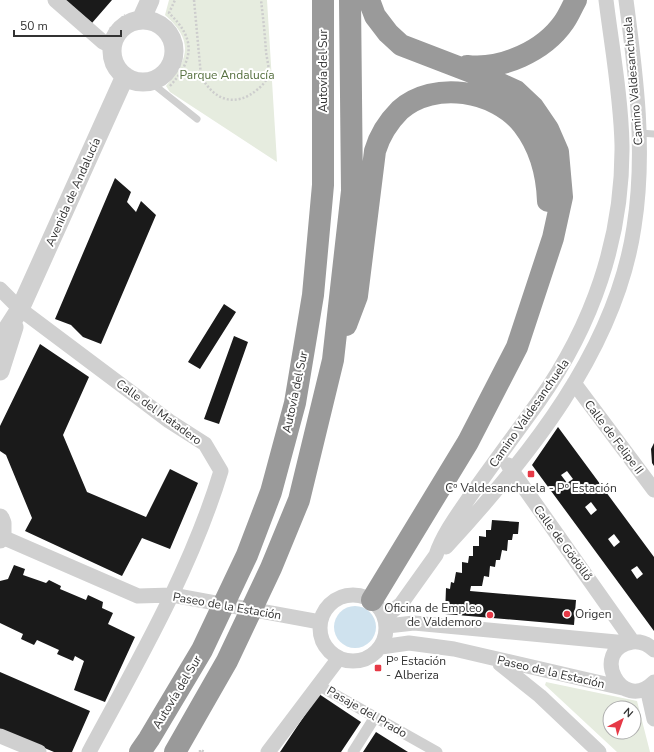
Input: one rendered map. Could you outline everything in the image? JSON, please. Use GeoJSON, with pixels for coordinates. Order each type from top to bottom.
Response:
{"type":"FeatureCollection","features":[{"type":"Feature","properties":{"kind":"highway","name":"Autovía del Sur"},"geometry":{"type":"LineString","coordinates":[[144,746],[202,650],[247,555],[271,492],[295,403],[313,295],[323,186],[323,0]]}},
{"type":"Feature","properties":{"kind":"highway"},"geometry":{"type":"LineString","coordinates":[[175,752],[227,661],[272,568],[299,500],[336,349],[352,191],[350,0]]}},
{"type":"Feature","properties":{"kind":"highway"},"geometry":{"type":"LineString","coordinates":[[369,0],[375,16],[388,33],[401,45],[424,55],[454,64],[516,92],[533,106],[548,128],[558,152],[562,197],[553,238],[517,347],[381,614]]}},
{"type":"Feature","properties":{"kind":"highway"},"geometry":{"type":"LineString","coordinates":[[454,64],[478,67],[504,64],[529,52],[547,40],[564,22],[576,0]]}},
{"type":"Feature","properties":{"kind":"highway"},"geometry":{"type":"LineString","coordinates":[[336,349],[358,296],[375,151],[380,135],[390,121],[402,109],[420,99],[459,92],[484,96],[504,106],[522,123],[532,138],[540,154],[547,183],[548,208],[539,280]]}},
{"type":"Feature","properties":{"kind":"street"},"geometry":{"type":"LineString","coordinates":[[55,0],[106,43],[114,61],[125,76],[135,81],[153,86],[169,68],[174,58],[174,48],[168,32],[160,25],[135,16]]}},
{"type":"Feature","properties":{"kind":"street"},"geometry":{"type":"LineString","coordinates":[[106,43],[128,24],[150,0]]}},
{"type":"Feature","properties":{"kind":"street","name":"Camino Valdesanchuela"},"geometry":{"type":"LineString","coordinates":[[436,555],[439,546],[460,512],[562,367],[596,297],[610,251],[618,201],[622,146],[606,0]]}},
{"type":"Feature","properties":{"kind":"street","name":"Camino Valdesanchuela"},"geometry":{"type":"LineString","coordinates":[[381,614],[401,604],[436,555],[448,544],[512,472],[574,384],[603,328],[628,259],[638,202],[647,133],[626,0]]}},
{"type":"Feature","properties":{"kind":"street","name":"Avenida de Andalucía"},"geometry":{"type":"LineString","coordinates":[[0,371],[20,309],[125,76]]}},
{"type":"Feature","properties":{"kind":"street"},"geometry":{"type":"LineString","coordinates":[[0,289],[20,309]]}},
{"type":"Feature","properties":{"kind":"street","name":"Avenida de Andalucía"},"geometry":{"type":"LineString","coordinates":[[0,340],[20,309]]}},
{"type":"Feature","properties":{"kind":"street","name":"Calle del Matadero"},"geometry":{"type":"LineString","coordinates":[[20,309],[169,421],[205,444],[221,471],[212,502],[172,596]]}},
{"type":"Feature","properties":{"kind":"street","name":"Calle de Felipe II"},"geometry":{"type":"LineString","coordinates":[[574,384],[654,490]]}},
{"type":"Feature","properties":{"kind":"street","name":"Calle de Gödöllő"},"geometry":{"type":"LineString","coordinates":[[511,440],[506,452],[506,462],[630,642]]}},
{"type":"Feature","properties":{"kind":"street"},"geometry":{"type":"LineString","coordinates":[[0,518],[2,523],[1,538]]}},
{"type":"Feature","properties":{"kind":"street","name":"Paseo de la Estación"},"geometry":{"type":"LineString","coordinates":[[1,538],[138,596],[172,596],[320,622]]}},
{"type":"Feature","properties":{"kind":"street"},"geometry":{"type":"LineString","coordinates":[[381,614],[386,637],[381,647],[369,658],[357,661],[339,658],[329,651],[322,639],[320,622],[327,607],[333,601],[344,596],[354,594],[381,614],[414,623],[630,642],[647,644],[654,650]]}},
{"type":"Feature","properties":{"kind":"street"},"geometry":{"type":"LineString","coordinates":[[89,752],[172,596]]}},
{"type":"Feature","properties":{"kind":"street"},"geometry":{"type":"LineString","coordinates":[[627,689],[615,680],[611,666],[615,652],[630,642]]}},
{"type":"Feature","properties":{"kind":"street","name":"Paseo de la Estación"},"geometry":{"type":"LineString","coordinates":[[381,647],[409,643],[454,649],[634,691],[651,686]]}},
{"type":"Feature","properties":{"kind":"street"},"geometry":{"type":"LineString","coordinates":[[268,752],[339,658]]}},
{"type":"Feature","properties":{"kind":"street"},"geometry":{"type":"LineString","coordinates":[[493,659],[517,676],[599,752]]}},
{"type":"Feature","properties":{"kind":"street","name":"Pasaje del Prado"},"geometry":{"type":"LineString","coordinates":[[318,685],[437,752]]}},
{"type":"Feature","properties":{"kind":"street"},"geometry":{"type":"LineString","coordinates":[[651,686],[654,719]]}},
{"type":"Feature","properties":{"kind":"street"},"geometry":{"type":"LineString","coordinates":[[353,752],[376,717]]}},
{"type":"Feature","properties":{"kind":"street"},"geometry":{"type":"LineString","coordinates":[[0,736],[39,752]]}},
{"type":"Feature","properties":{"kind":"lane"},"geometry":{"type":"LineString","coordinates":[[153,86],[197,119]]}},
{"type":"Feature","properties":{"kind":"path"},"geometry":{"type":"LineString","coordinates":[[153,86],[170,86],[186,64],[189,41],[184,29],[169,13],[175,0]]}},
{"type":"Feature","properties":{"kind":"path"},"geometry":{"type":"LineString","coordinates":[[194,0],[201,76],[206,86],[214,94],[226,100],[238,99],[251,95],[261,86],[269,75],[261,0]]}},
{"type":"Feature","properties":{"kind":"path"},"geometry":{"type":"LineString","coordinates":[[106,43],[118,20],[135,16]]}},
{"type":"Feature","properties":{"kind":"path"},"geometry":{"type":"LineString","coordinates":[[200,752],[200,750],[205,752]]}},
{"type":"Feature","properties":{"kind":"green space","name":"Parque Andalucía"},"geometry":{"type":"Polygon","coordinates":[[[169,0],[267,0],[277,162],[170,92],[166,86],[180,67],[185,50],[181,33],[165,15],[169,0]]]}},
{"type":"Feature","properties":{"kind":"green space"},"geometry":{"type":"Polygon","coordinates":[[[546,682],[632,700],[602,700],[602,738],[545,685],[546,682]]]}},
{"type":"Feature","properties":{"kind":"green space"},"geometry":{"type":"Polygon","coordinates":[[[642,721],[650,752],[617,752],[604,740],[642,740],[642,721]]]}},
{"type":"Feature","properties":{"kind":"water"},"geometry":{"type":"Polygon","coordinates":[[[355,606],[370,612],[376,627],[370,642],[355,648],[340,642],[334,627],[340,612],[355,606]]]}},
{"type":"Feature","properties":{"kind":"building"},"geometry":{"type":"Polygon","coordinates":[[[65,0],[112,0],[92,23],[65,0]]]}},
{"type":"Feature","properties":{"kind":"building"},"geometry":{"type":"Polygon","coordinates":[[[115,178],[131,192],[127,202],[136,212],[141,201],[156,215],[101,344],[83,337],[71,325],[55,319],[115,178]]]}},
{"type":"Feature","properties":{"kind":"building"},"geometry":{"type":"Polygon","coordinates":[[[224,304],[236,312],[200,369],[188,362],[224,304]]]}},
{"type":"Feature","properties":{"kind":"building"},"geometry":{"type":"Polygon","coordinates":[[[234,336],[248,342],[219,424],[204,419],[234,336]]]}},
{"type":"Feature","properties":{"kind":"building"},"geometry":{"type":"Polygon","coordinates":[[[40,344],[89,377],[63,435],[87,492],[146,517],[170,469],[198,483],[170,549],[142,538],[122,576],[25,531],[32,518],[6,455],[0,451],[0,426],[40,344]]]}},
{"type":"Feature","properties":{"kind":"building"},"geometry":{"type":"Polygon","coordinates":[[[558,427],[654,557],[654,631],[532,465],[558,427]],[[567,471],[561,475],[567,483],[573,479],[567,471]],[[591,502],[585,507],[591,515],[597,510],[591,502]],[[614,534],[608,539],[614,547],[620,542],[614,534]],[[637,566],[631,570],[637,579],[643,574],[637,566]]]}},
{"type":"Feature","properties":{"kind":"building"},"geometry":{"type":"Polygon","coordinates":[[[654,443],[654,466],[652,463],[651,449],[654,443]]]}},
{"type":"Feature","properties":{"kind":"building"},"geometry":{"type":"Polygon","coordinates":[[[492,520],[519,522],[518,534],[513,534],[512,540],[508,540],[507,551],[502,550],[500,560],[496,560],[495,567],[490,566],[489,577],[484,576],[482,586],[471,586],[470,591],[576,600],[574,625],[445,614],[446,588],[450,589],[451,582],[454,583],[456,572],[462,573],[462,562],[468,563],[469,556],[473,556],[473,546],[479,546],[479,536],[486,537],[486,530],[491,530],[492,520]]]}},
{"type":"Feature","properties":{"kind":"building"},"geometry":{"type":"Polygon","coordinates":[[[14,565],[25,569],[23,575],[46,583],[49,580],[61,586],[60,589],[86,600],[88,595],[103,602],[102,608],[113,613],[108,624],[135,637],[105,702],[74,690],[84,661],[75,656],[73,661],[57,654],[59,650],[37,640],[34,645],[21,639],[23,634],[0,623],[0,581],[8,579],[14,565]]]}},
{"type":"Feature","properties":{"kind":"building"},"geometry":{"type":"Polygon","coordinates":[[[0,672],[90,711],[72,752],[54,752],[0,729],[0,672]]]}},
{"type":"Feature","properties":{"kind":"building"},"geometry":{"type":"Polygon","coordinates":[[[319,694],[361,722],[341,752],[280,752],[319,694]]]}},
{"type":"Feature","properties":{"kind":"building"},"geometry":{"type":"Polygon","coordinates":[[[376,732],[408,752],[363,752],[376,732]]]}},
{"type":"Feature","properties":{"kind":"place","name":"Cº Valdesanchuela - Pº Estación"},"geometry":{"type":"Point","coordinates":[531,474]}},
{"type":"Feature","properties":{"kind":"place","name":"Origen"},"geometry":{"type":"Point","coordinates":[567,614]}},
{"type":"Feature","properties":{"kind":"place","name":"Oficina de Empleo de Valdemoro"},"geometry":{"type":"Point","coordinates":[490,615]}},
{"type":"Feature","properties":{"kind":"place","name":"Pº Estación - Alberiza"},"geometry":{"type":"Point","coordinates":[378,668]}}]}
